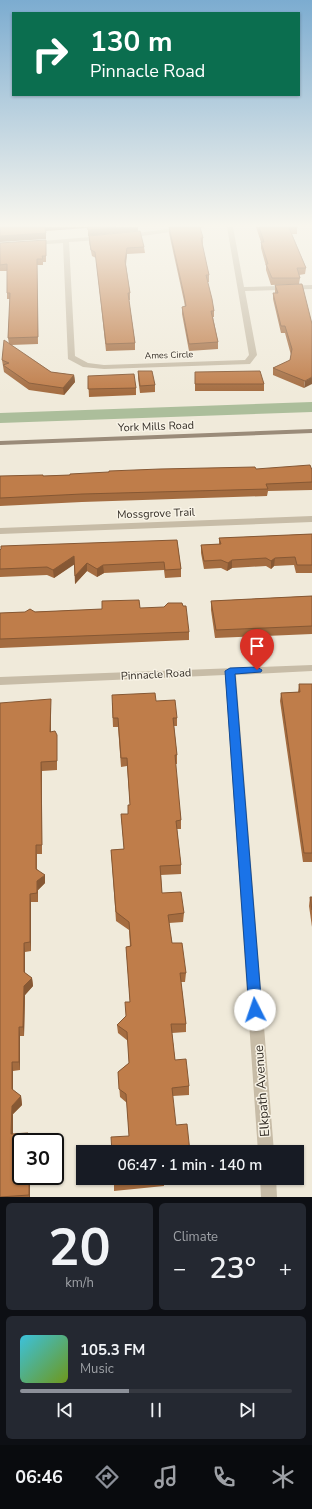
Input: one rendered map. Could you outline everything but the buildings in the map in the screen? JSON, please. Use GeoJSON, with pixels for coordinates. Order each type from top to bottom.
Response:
{"type":"FeatureCollection","features":[{"type":"Feature","properties":{"kind":"main road","name":"York Mills Road"},"geometry":{"type":"LineString","coordinates":[[0,443],[312,431]]}},
{"type":"Feature","properties":{"kind":"street","name":"Ames Circle"},"geometry":{"type":"LineString","coordinates":[[68,283],[71,357],[86,365],[104,367],[247,362],[253,355],[241,283]]}},
{"type":"Feature","properties":{"kind":"street"},"geometry":{"type":"LineString","coordinates":[[242,289],[312,287]]}},
{"type":"Feature","properties":{"kind":"street","name":"Mossgrove Trail"},"geometry":{"type":"LineString","coordinates":[[0,531],[312,519]]}},
{"type":"Feature","properties":{"kind":"street","name":"Pinnacle Road"},"geometry":{"type":"LineString","coordinates":[[0,681],[312,668]]}},
{"type":"Feature","properties":{"kind":"street","name":"Elkpath Avenue"},"geometry":{"type":"LineString","coordinates":[[230,671],[265,1145]]}},
{"type":"Feature","properties":{"kind":"street"},"geometry":{"type":"LineString","coordinates":[[268,1185],[269,1197]]}},
{"type":"Feature","properties":{"kind":"green space"},"geometry":{"type":"Polygon","coordinates":[[[312,402],[312,412],[0,423],[0,413],[312,402]]]}},
{"type":"Feature","properties":{"kind":"route"},"geometry":{"type":"LineString","coordinates":[[255,1010],[230,671],[257,670]]}}]}
